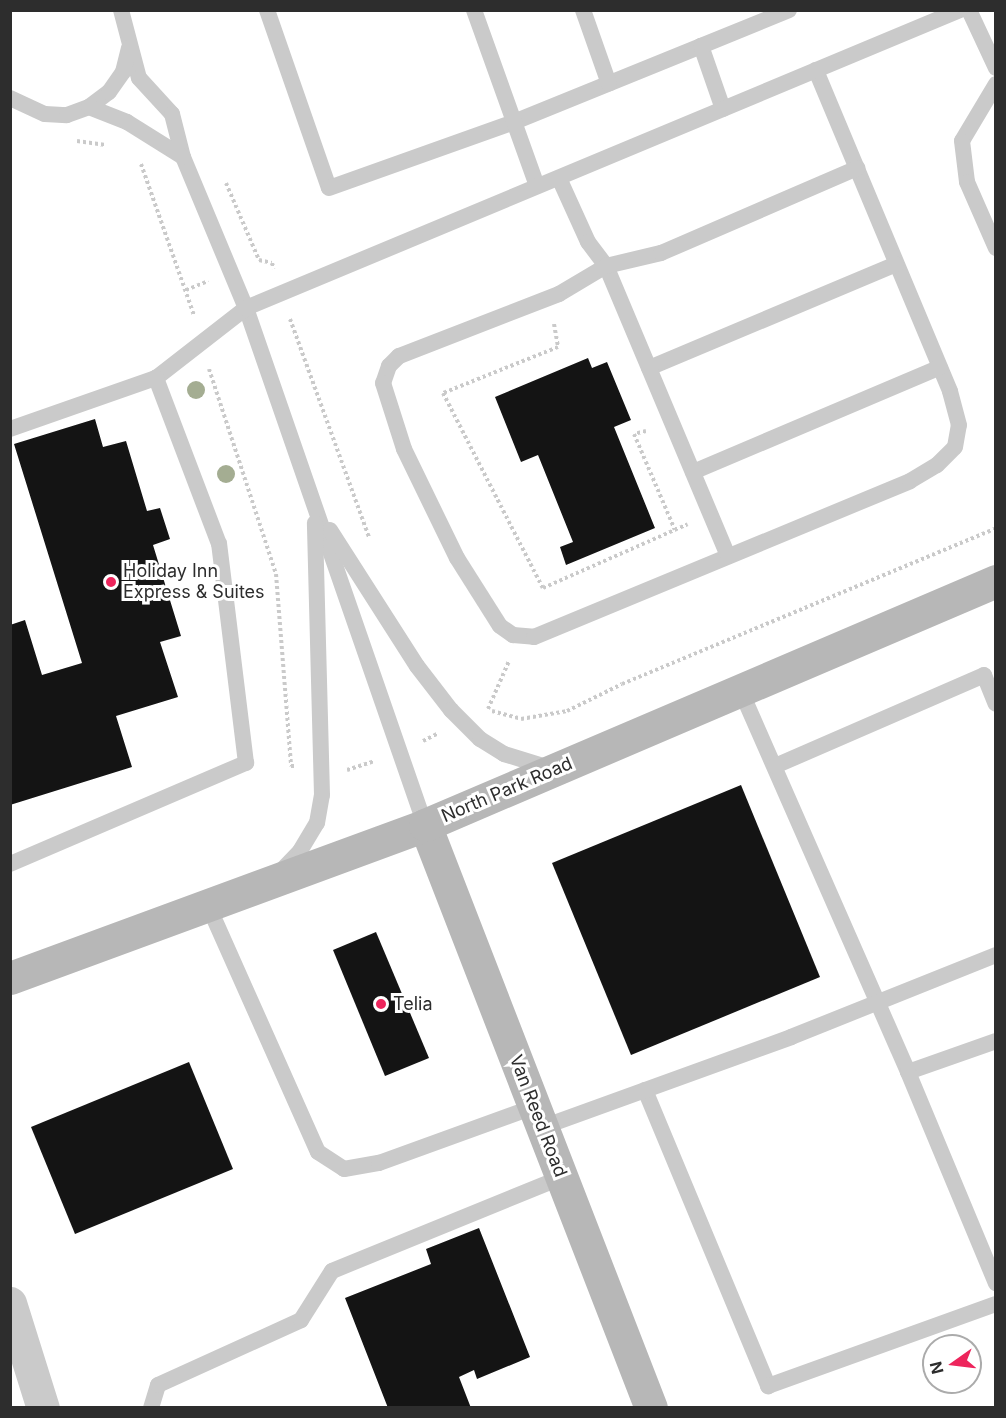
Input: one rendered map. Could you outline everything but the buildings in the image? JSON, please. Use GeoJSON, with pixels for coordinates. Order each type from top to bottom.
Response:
{"type":"FeatureCollection","features":[{"type":"Feature","properties":{"kind":"street","name":"North Park Road"},"geometry":{"type":"LineString","coordinates":[[10,978],[425,825],[740,688],[996,581]]}},
{"type":"Feature","properties":{"kind":"street","name":"Van Reed Road"},"geometry":{"type":"LineString","coordinates":[[425,825],[651,1407]]}},
{"type":"Feature","properties":{"kind":"street"},"geometry":{"type":"LineString","coordinates":[[10,1303],[43,1407]]}},
{"type":"Feature","properties":{"kind":"lane"},"geometry":{"type":"LineString","coordinates":[[121,10],[139,78],[172,114],[183,157],[246,308],[425,825]]}},
{"type":"Feature","properties":{"kind":"lane"},"geometry":{"type":"LineString","coordinates":[[267,10],[329,188],[514,122],[789,10]]}},
{"type":"Feature","properties":{"kind":"lane"},"geometry":{"type":"LineString","coordinates":[[474,10],[537,186]]}},
{"type":"Feature","properties":{"kind":"lane"},"geometry":{"type":"LineString","coordinates":[[583,10],[609,84]]}},
{"type":"Feature","properties":{"kind":"lane"},"geometry":{"type":"LineString","coordinates":[[10,429],[156,378],[246,308],[960,10]]}},
{"type":"Feature","properties":{"kind":"lane"},"geometry":{"type":"LineString","coordinates":[[969,10],[996,68]]}},
{"type":"Feature","properties":{"kind":"lane"},"geometry":{"type":"LineString","coordinates":[[701,46],[723,109]]}},
{"type":"Feature","properties":{"kind":"lane"},"geometry":{"type":"LineString","coordinates":[[10,98],[23,107],[45,114],[67,115],[89,107],[110,92],[123,72],[129,47]]}},
{"type":"Feature","properties":{"kind":"lane"},"geometry":{"type":"LineString","coordinates":[[816,70],[857,168],[896,264],[940,367],[959,425],[955,447],[937,465],[910,481],[534,637],[520,635],[500,626],[457,558],[404,449],[383,383],[389,366],[399,356],[559,294],[606,266],[661,253],[857,168]]}},
{"type":"Feature","properties":{"kind":"lane"},"geometry":{"type":"LineString","coordinates":[[996,84],[962,141],[967,182],[996,248]]}},
{"type":"Feature","properties":{"kind":"lane"},"geometry":{"type":"LineString","coordinates":[[89,107],[127,122],[183,157]]}},
{"type":"Feature","properties":{"kind":"lane"},"geometry":{"type":"LineString","coordinates":[[559,178],[588,242],[606,266],[728,556]]}},
{"type":"Feature","properties":{"kind":"lane"},"geometry":{"type":"LineString","coordinates":[[649,368],[896,264]]}},
{"type":"Feature","properties":{"kind":"lane"},"geometry":{"type":"LineString","coordinates":[[693,472],[940,367]]}},
{"type":"Feature","properties":{"kind":"lane"},"geometry":{"type":"LineString","coordinates":[[10,864],[246,763],[219,544],[156,378]]}},
{"type":"Feature","properties":{"kind":"lane"},"geometry":{"type":"LineString","coordinates":[[315,507],[417,666],[451,710],[480,739],[504,754],[528,764],[557,769]]}},
{"type":"Feature","properties":{"kind":"lane"},"geometry":{"type":"LineString","coordinates":[[269,882],[300,851],[317,823],[322,795],[315,507]]}},
{"type":"Feature","properties":{"kind":"lane"},"geometry":{"type":"LineString","coordinates":[[775,766],[984,675],[996,704]]}},
{"type":"Feature","properties":{"kind":"lane"},"geometry":{"type":"LineString","coordinates":[[740,688],[878,1001],[996,1283]]}},
{"type":"Feature","properties":{"kind":"lane"},"geometry":{"type":"LineString","coordinates":[[208,905],[318,1152],[344,1169],[379,1163],[538,1117],[645,1090],[996,955]]}},
{"type":"Feature","properties":{"kind":"lane"},"geometry":{"type":"LineString","coordinates":[[908,1072],[996,1041]]}},
{"type":"Feature","properties":{"kind":"lane"},"geometry":{"type":"LineString","coordinates":[[645,1090],[768,1386],[996,1304]]}},
{"type":"Feature","properties":{"kind":"lane"},"geometry":{"type":"LineString","coordinates":[[151,1407],[158,1385],[301,1320],[332,1271],[562,1177]]}},
{"type":"Feature","properties":{"kind":"path"},"geometry":{"type":"LineString","coordinates":[[562,320],[553,324],[558,347],[443,393],[543,588],[710,514]]}},
{"type":"Feature","properties":{"kind":"path"},"geometry":{"type":"LineString","coordinates":[[653,429],[634,434],[675,530]]}},
{"type":"Feature","properties":{"kind":"path"},"geometry":{"type":"LineString","coordinates":[[478,704],[488,710],[521,719],[567,711],[622,684],[996,528]]}},
{"type":"Feature","properties":{"kind":"path"},"geometry":{"type":"LineString","coordinates":[[488,710],[520,635]]}},
{"type":"Feature","properties":{"kind":"place","name":"Holiday Inn Express & Suites"},"geometry":{"type":"Point","coordinates":[111,582]}},
{"type":"Feature","properties":{"kind":"place","name":"Telia"},"geometry":{"type":"Point","coordinates":[381,1004]}}]}
